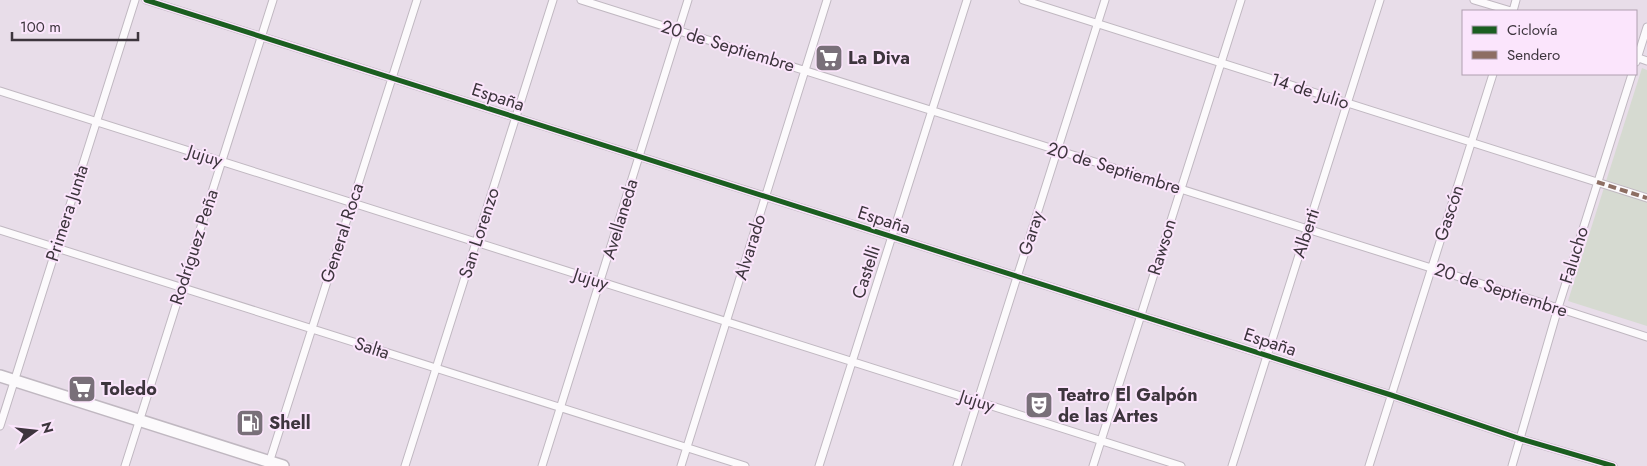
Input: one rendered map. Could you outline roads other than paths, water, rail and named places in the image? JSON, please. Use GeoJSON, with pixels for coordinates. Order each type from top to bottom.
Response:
{"type":"FeatureCollection","features":[{"type":"Feature","properties":{"kind":"main road"},"geometry":{"type":"LineString","coordinates":[[0,376],[268,464],[283,466]]}},
{"type":"Feature","properties":{"kind":"street","name":"Primera Junta"},"geometry":{"type":"LineString","coordinates":[[0,426],[135,0]]}},
{"type":"Feature","properties":{"kind":"street","name":"España"},"geometry":{"type":"LineString","coordinates":[[146,0],[1391,395],[1521,439],[1613,466]]}},
{"type":"Feature","properties":{"kind":"street","name":"Rodríguez Peña"},"geometry":{"type":"LineString","coordinates":[[125,466],[273,0]]}},
{"type":"Feature","properties":{"kind":"street","name":"General Roca"},"geometry":{"type":"LineString","coordinates":[[268,464],[417,0]]}},
{"type":"Feature","properties":{"kind":"street","name":"San Lorenzo"},"geometry":{"type":"LineString","coordinates":[[404,466],[553,0]]}},
{"type":"Feature","properties":{"kind":"street","name":"20 de Septiembre"},"geometry":{"type":"LineString","coordinates":[[581,0],[1647,337]]}},
{"type":"Feature","properties":{"kind":"street","name":"Avellaneda"},"geometry":{"type":"LineString","coordinates":[[542,466],[688,0]]}},
{"type":"Feature","properties":{"kind":"street","name":"Alvarado"},"geometry":{"type":"LineString","coordinates":[[681,466],[827,0]]}},
{"type":"Feature","properties":{"kind":"street","name":"Castelli"},"geometry":{"type":"LineString","coordinates":[[819,466],[967,0]]}},
{"type":"Feature","properties":{"kind":"street","name":"14 de Julio"},"geometry":{"type":"LineString","coordinates":[[1024,0],[1647,198]]}},
{"type":"Feature","properties":{"kind":"street","name":"Garay"},"geometry":{"type":"LineString","coordinates":[[957,466],[1105,0]]}},
{"type":"Feature","properties":{"kind":"street","name":"Rawson"},"geometry":{"type":"LineString","coordinates":[[1093,466],[1241,0]]}},
{"type":"Feature","properties":{"kind":"street","name":"Alberti"},"geometry":{"type":"LineString","coordinates":[[1232,466],[1380,0]]}},
{"type":"Feature","properties":{"kind":"street"},"geometry":{"type":"LineString","coordinates":[[1474,0],[1509,10]]}},
{"type":"Feature","properties":{"kind":"street"},"geometry":{"type":"LineString","coordinates":[[1637,56],[1647,27]]}},
{"type":"Feature","properties":{"kind":"street","name":"Gascón"},"geometry":{"type":"LineString","coordinates":[[1369,466],[1493,75]]}},
{"type":"Feature","properties":{"kind":"street","name":"Falucho"},"geometry":{"type":"LineString","coordinates":[[1512,466],[1558,308],[1632,75]]}},
{"type":"Feature","properties":{"kind":"street","name":"Jujuy"},"geometry":{"type":"LineString","coordinates":[[0,91],[1181,466]]}},
{"type":"Feature","properties":{"kind":"street","name":"Salta"},"geometry":{"type":"LineString","coordinates":[[0,230],[745,466]]}},
{"type":"Feature","properties":{"kind":"place","name":"La Diva"},"geometry":{"type":"Point","coordinates":[829,58]}},
{"type":"Feature","properties":{"kind":"place","name":"Toledo"},"geometry":{"type":"Point","coordinates":[82,389]}},
{"type":"Feature","properties":{"kind":"place","name":"Teatro El Galpón de las Artes"},"geometry":{"type":"Point","coordinates":[1039,405]}},
{"type":"Feature","properties":{"kind":"place","name":"Shell"},"geometry":{"type":"Point","coordinates":[250,423]}}]}
